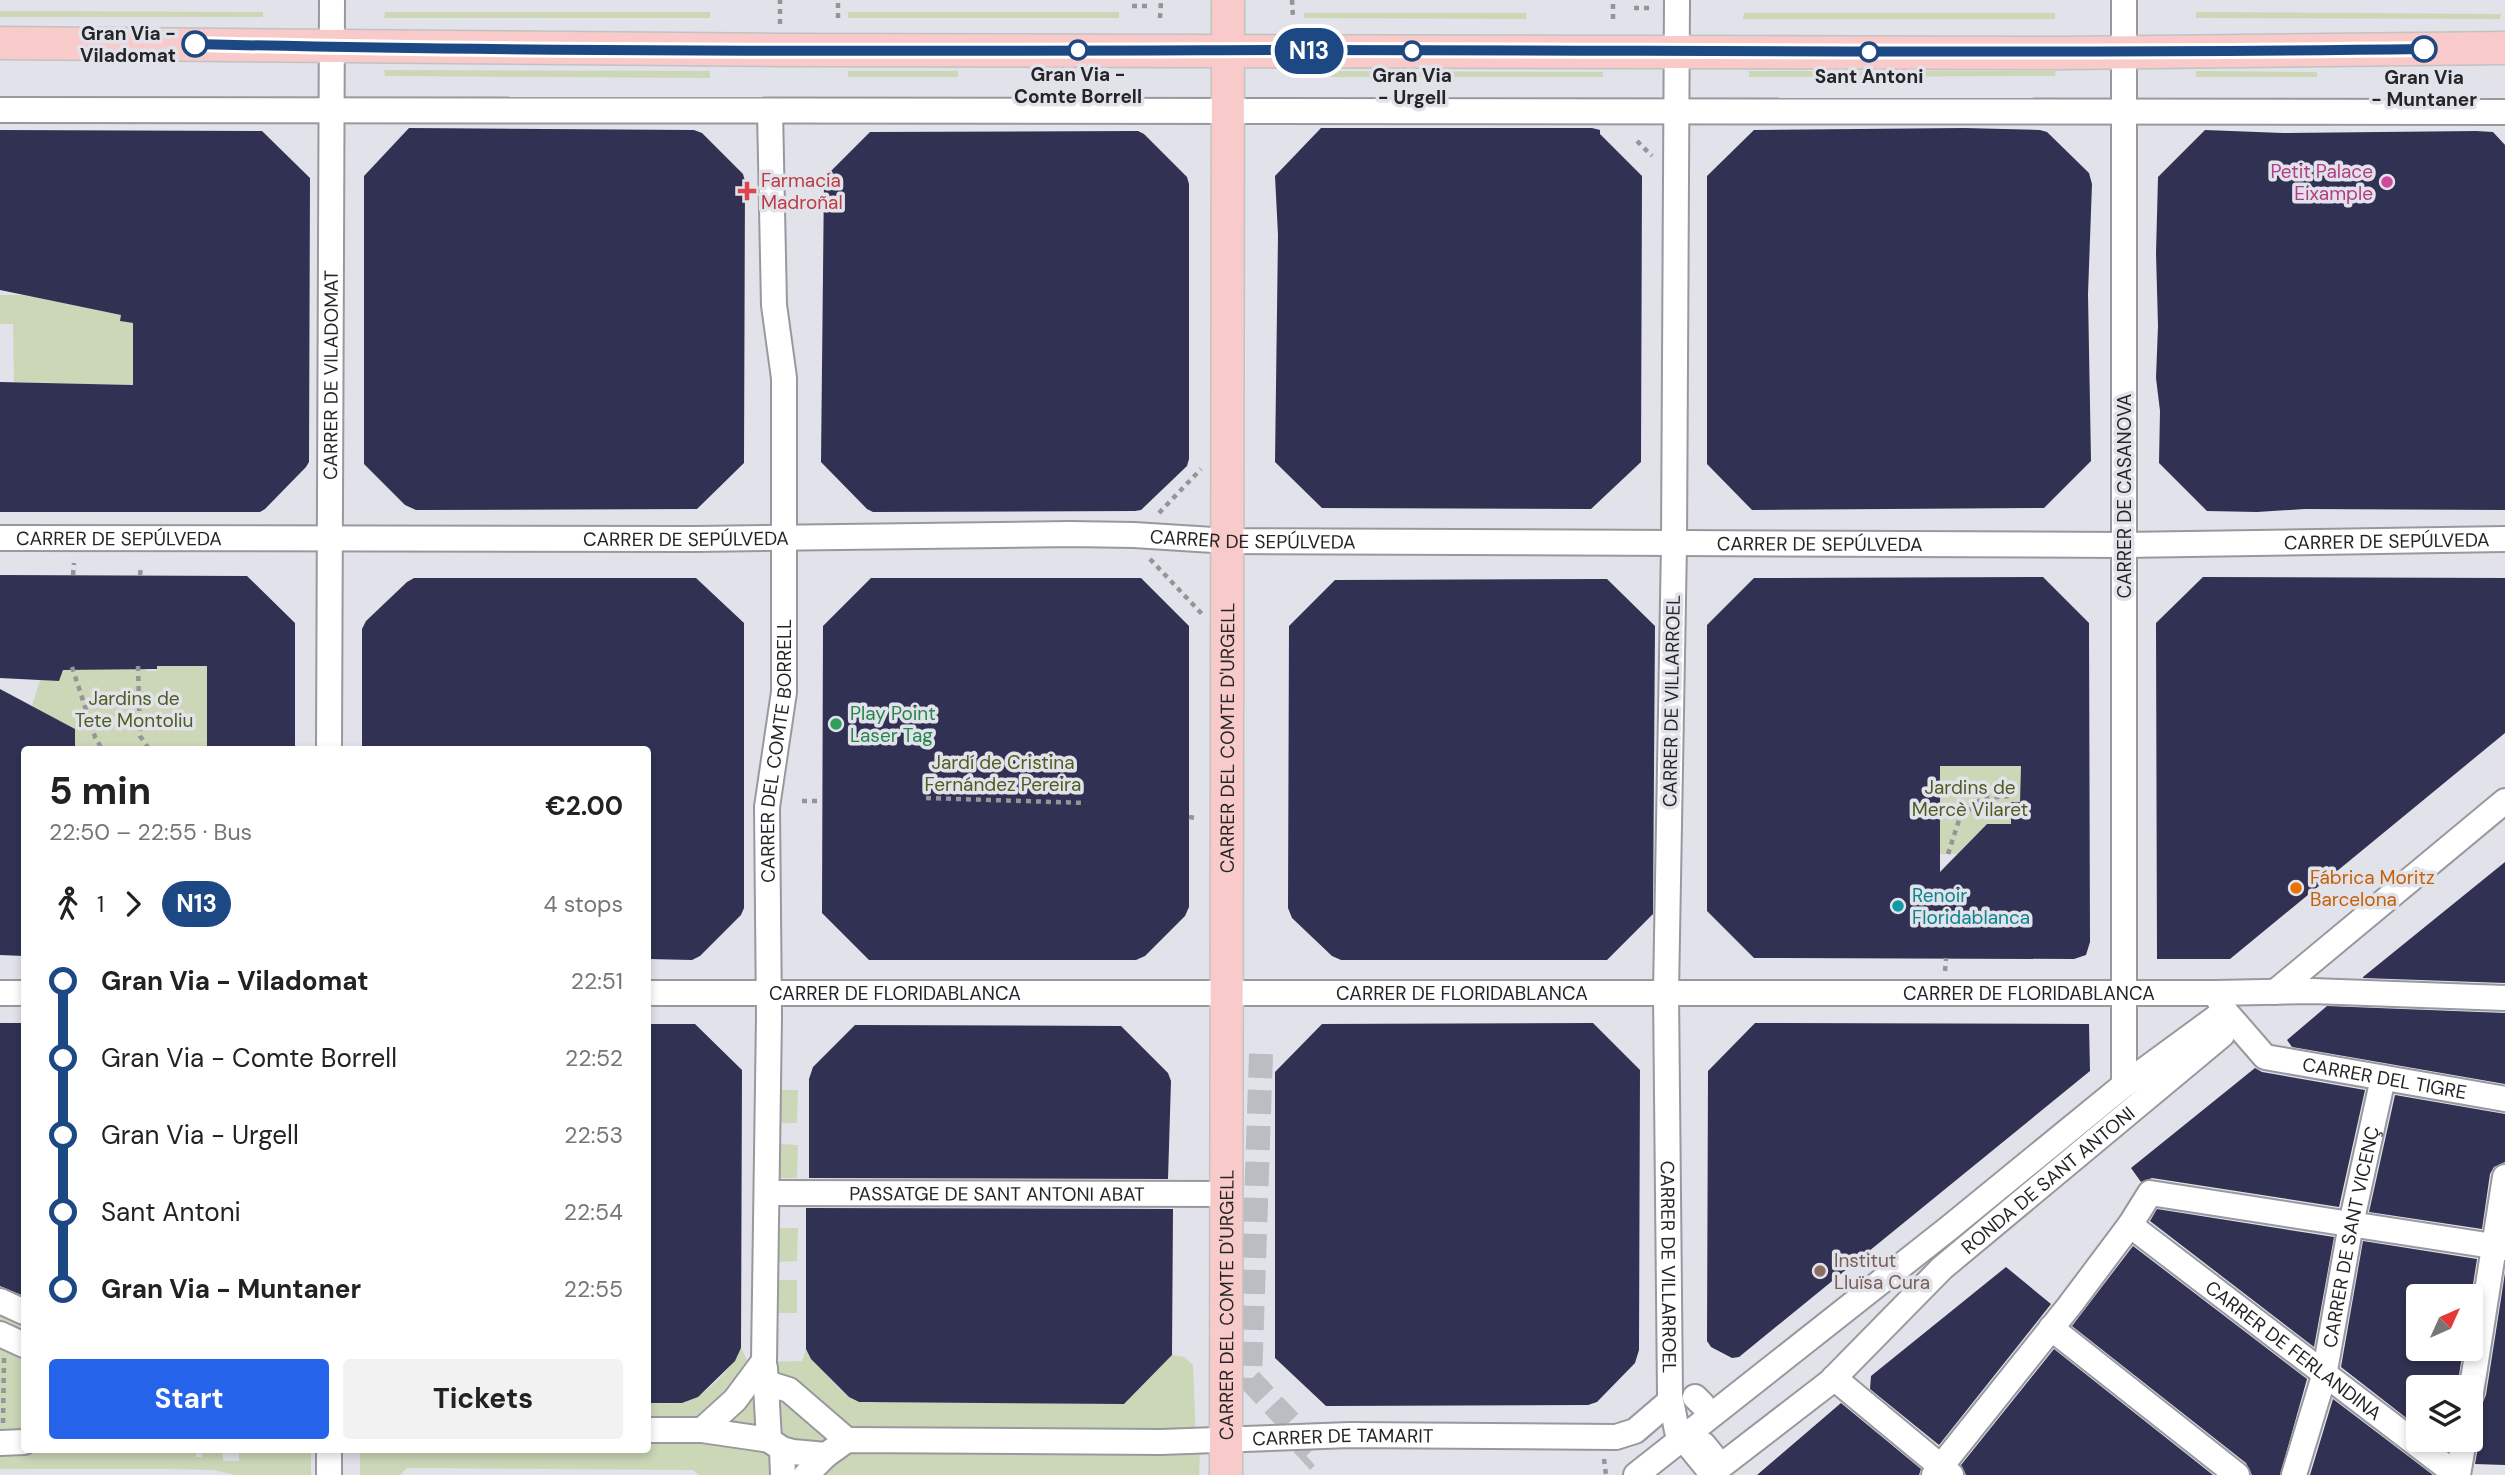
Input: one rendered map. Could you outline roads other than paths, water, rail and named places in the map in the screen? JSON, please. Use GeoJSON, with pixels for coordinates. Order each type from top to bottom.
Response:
{"type":"FeatureCollection","features":[{"type":"Feature","properties":{"kind":"main road","name":"CARRER DEL COMTE D'URGELL"},"geometry":{"type":"LineString","coordinates":[[1226,1475],[1228,0]]}},
{"type":"Feature","properties":{"kind":"main road"},"geometry":{"type":"LineString","coordinates":[[0,43],[1228,51],[2124,52],[2505,48]]}},
{"type":"Feature","properties":{"kind":"street","name":"CARRER DE VILADOMAT"},"geometry":{"type":"LineString","coordinates":[[329,746],[332,0]]}},
{"type":"Feature","properties":{"kind":"street","name":"CARRER DE VILLARROEL"},"geometry":{"type":"LineString","coordinates":[[1677,0],[1674,544],[1666,992],[1688,1414]]}},
{"type":"Feature","properties":{"kind":"street","name":"CARRER DE CASANOVA"},"geometry":{"type":"LineString","coordinates":[[2123,992],[2124,0]]}},
{"type":"Feature","properties":{"kind":"street"},"geometry":{"type":"LineString","coordinates":[[0,110],[2505,112]]}},
{"type":"Feature","properties":{"kind":"street","name":"CARRER DEL COMTE BORRELL"},"geometry":{"type":"LineString","coordinates":[[770,111],[774,305],[784,378],[784,692],[767,807],[769,993],[765,1372],[775,1444],[783,1475]]}},
{"type":"Feature","properties":{"kind":"street","name":"CARRER DE SEPÚLVEDA"},"geometry":{"type":"LineString","coordinates":[[0,538],[783,538],[1095,535],[1229,541],[2123,545],[2505,539]]}},
{"type":"Feature","properties":{"kind":"street"},"geometry":{"type":"LineString","coordinates":[[2275,992],[2505,801]]}},
{"type":"Feature","properties":{"kind":"street","name":"CARRER DE FLORIDABLANCA"},"geometry":{"type":"LineString","coordinates":[[651,993],[2123,992],[2220,1013],[2275,992],[2505,998]]}},
{"type":"Feature","properties":{"kind":"street","name":"RONDA DE SANT ANTONI"},"geometry":{"type":"LineString","coordinates":[[2123,992],[2124,1084]]}},
{"type":"Feature","properties":{"kind":"street"},"geometry":{"type":"LineString","coordinates":[[0,993],[21,993]]}},
{"type":"Feature","properties":{"kind":"street","name":"RONDA DE SANT ANTONI"},"geometry":{"type":"LineString","coordinates":[[1636,1475],[1688,1414],[1949,1228],[2124,1084],[2220,1013]]}},
{"type":"Feature","properties":{"kind":"street","name":"RONDA DE SANT ANTONI"},"geometry":{"type":"LineString","coordinates":[[1717,1470],[1834,1378],[1941,1268],[2220,1013]]}},
{"type":"Feature","properties":{"kind":"street","name":"CARRER DEL TIGRE"},"geometry":{"type":"LineString","coordinates":[[2220,1013],[2265,1057],[2505,1098]]}},
{"type":"Feature","properties":{"kind":"street","name":"CARRER DE SANT VICENÇ"},"geometry":{"type":"LineString","coordinates":[[2294,1475],[2324,1376],[2351,1224],[2383,1078]]}},
{"type":"Feature","properties":{"kind":"street"},"geometry":{"type":"LineString","coordinates":[[2474,1375],[2499,1247],[2505,1177]]}},
{"type":"Feature","properties":{"kind":"street","name":"PASSATGE DE SANT ANTONI ABAT"},"geometry":{"type":"LineString","coordinates":[[768,1193],[1226,1194]]}},
{"type":"Feature","properties":{"kind":"street"},"geometry":{"type":"LineString","coordinates":[[1834,1378],[1942,1472],[2130,1225],[2150,1193],[2499,1247]]}},
{"type":"Feature","properties":{"kind":"street","name":"CARRER DE FERLANDINA"},"geometry":{"type":"LineString","coordinates":[[2130,1225],[2324,1376],[2458,1475]]}},
{"type":"Feature","properties":{"kind":"street"},"geometry":{"type":"LineString","coordinates":[[0,1301],[21,1311]]}},
{"type":"Feature","properties":{"kind":"street"},"geometry":{"type":"LineString","coordinates":[[2051,1328],[2236,1475]]}},
{"type":"Feature","properties":{"kind":"street"},"geometry":{"type":"LineString","coordinates":[[702,1430],[765,1372],[846,1440],[826,1455],[807,1475]]}},
{"type":"Feature","properties":{"kind":"street"},"geometry":{"type":"LineString","coordinates":[[1688,1414],[1717,1470]]}},
{"type":"Feature","properties":{"kind":"street","name":"CARRER DE TAMARIT"},"geometry":{"type":"LineString","coordinates":[[846,1440],[1161,1442],[1350,1435],[1616,1437],[1688,1414]]}},
{"type":"Feature","properties":{"kind":"street"},"geometry":{"type":"LineString","coordinates":[[651,1430],[702,1430],[826,1455]]}},
{"type":"Feature","properties":{"kind":"street"},"geometry":{"type":"LineString","coordinates":[[2458,1475],[2462,1452]]}},
{"type":"Feature","properties":{"kind":"street"},"geometry":{"type":"LineString","coordinates":[[329,1453],[329,1475]]}},
{"type":"Feature","properties":{"kind":"tunnel"},"geometry":{"type":"LineString","coordinates":[[1261,1054],[1250,1380],[1315,1449],[1302,1461]]}},
{"type":"Feature","properties":{"kind":"place","name":"Gran Via - Viladomat"},"geometry":{"type":"Point","coordinates":[195,44]}},
{"type":"Feature","properties":{"kind":"place","name":"Gran Via - Muntaner"},"geometry":{"type":"Point","coordinates":[2424,49]}},
{"type":"Feature","properties":{"kind":"place","name":"Gran Via - Comte Borrell"},"geometry":{"type":"Point","coordinates":[1078,50]}},
{"type":"Feature","properties":{"kind":"place","name":"Gran Via - Urgell"},"geometry":{"type":"Point","coordinates":[1412,51]}},
{"type":"Feature","properties":{"kind":"place","name":"Sant Antoni"},"geometry":{"type":"Point","coordinates":[1869,52]}},
{"type":"Feature","properties":{"kind":"place","name":"Petit Palace Eixample"},"geometry":{"type":"Point","coordinates":[2387,182]}},
{"type":"Feature","properties":{"kind":"place","name":"Farmacia Madroñal"},"geometry":{"type":"Point","coordinates":[747,191]}},
{"type":"Feature","properties":{"kind":"place","name":"Play Point Laser Tag"},"geometry":{"type":"Point","coordinates":[836,724]}},
{"type":"Feature","properties":{"kind":"place","name":"Fábrica Moritz Barcelona"},"geometry":{"type":"Point","coordinates":[2296,888]}},
{"type":"Feature","properties":{"kind":"place","name":"Renoir Floridablanca"},"geometry":{"type":"Point","coordinates":[1898,906]}},
{"type":"Feature","properties":{"kind":"place","name":"Institut Lluïsa Cura"},"geometry":{"type":"Point","coordinates":[1820,1271]}},
{"type":"Feature","properties":{"kind":"park label","name":"Jardins de Tete Montoliu"},"geometry":{"type":"Point","coordinates":[134,709]}},
{"type":"Feature","properties":{"kind":"park label","name":"Jardí de Cristina Fernández Pereira"},"geometry":{"type":"Point","coordinates":[1003,773]}},
{"type":"Feature","properties":{"kind":"park label","name":"Jardins de Mercè Vilaret"},"geometry":{"type":"Point","coordinates":[1970,798]}}]}
